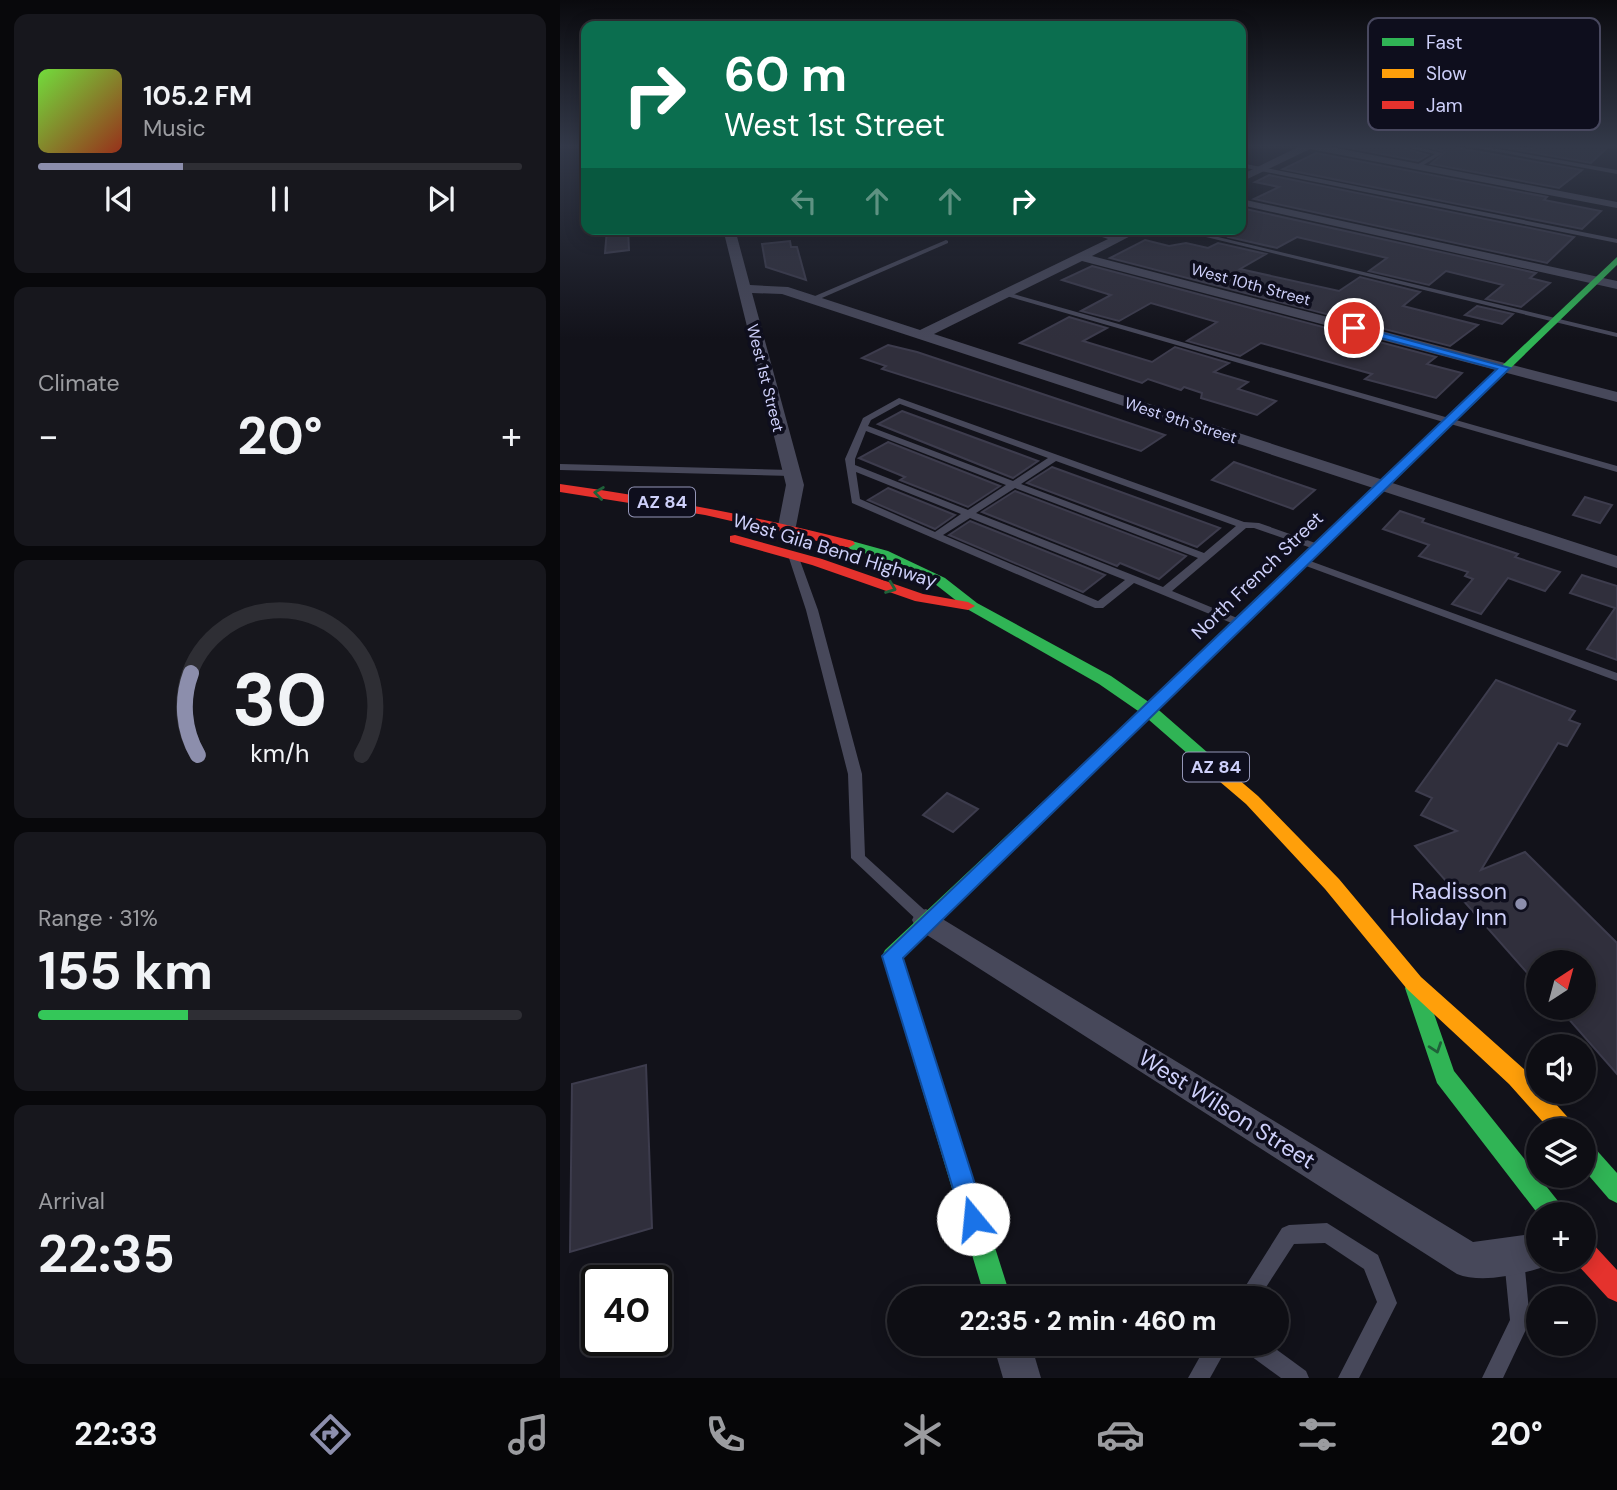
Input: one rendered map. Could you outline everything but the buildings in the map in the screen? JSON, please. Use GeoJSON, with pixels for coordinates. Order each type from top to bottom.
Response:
{"type":"FeatureCollection","features":[{"type":"Feature","properties":{"kind":"street"},"geometry":{"type":"LineString","coordinates":[[1279,210],[1617,285]]}},
{"type":"Feature","properties":{"kind":"street","name":"West 1st Street"},"geometry":{"type":"LineString","coordinates":[[730,235],[794,485],[787,526]]}},
{"type":"Feature","properties":{"kind":"street"},"geometry":{"type":"LineString","coordinates":[[1107,235],[1119,238]]}},
{"type":"Feature","properties":{"kind":"street"},"geometry":{"type":"LineString","coordinates":[[921,335],[1125,235]]}},
{"type":"Feature","properties":{"kind":"street","name":"West 10th Street"},"geometry":{"type":"LineString","coordinates":[[1080,257],[1617,397]]}},
{"type":"Feature","properties":{"kind":"street","name":"North French Street"},"geometry":{"type":"LineString","coordinates":[[926,920],[1617,260]]}},
{"type":"Feature","properties":{"kind":"street","name":"West 9th Street"},"geometry":{"type":"LineString","coordinates":[[744,289],[783,290],[812,299],[1617,562]]}},
{"type":"Feature","properties":{"kind":"street","name":"West Gila Bend Highway"},"geometry":{"type":"LineString","coordinates":[[560,488],[685,506],[787,526],[905,563],[949,586],[972,606],[1062,653],[1147,709],[1235,784],[1307,856],[1365,920],[1414,984],[1517,1077],[1553,1118]]}},
{"type":"Feature","properties":{"kind":"street","name":"West Gila Bend Highway"},"geometry":{"type":"LineString","coordinates":[[724,537],[793,555],[919,599],[941,605],[972,606]]}},
{"type":"Feature","properties":{"kind":"street"},"geometry":{"type":"LineString","coordinates":[[926,920],[892,956],[994,1286]]}},
{"type":"Feature","properties":{"kind":"street","name":"West Wilson Street"},"geometry":{"type":"LineString","coordinates":[[926,920],[1470,1261],[1526,1253]]}},
{"type":"Feature","properties":{"kind":"street","name":"West Gila Bend Highway"},"geometry":{"type":"LineString","coordinates":[[1414,984],[1445,1076],[1544,1202]]}},
{"type":"Feature","properties":{"kind":"street"},"geometry":{"type":"LineString","coordinates":[[1596,1167],[1617,1191]]}},
{"type":"Feature","properties":{"kind":"street"},"geometry":{"type":"LineString","coordinates":[[1596,1266],[1617,1289]]}},
{"type":"Feature","properties":{"kind":"street"},"geometry":{"type":"LineString","coordinates":[[1016,1356],[1022,1378]]}},
{"type":"Feature","properties":{"kind":"lane"},"geometry":{"type":"LineString","coordinates":[[1465,210],[1617,241]]}},
{"type":"Feature","properties":{"kind":"lane"},"geometry":{"type":"LineString","coordinates":[[1201,235],[1617,335]]}},
{"type":"Feature","properties":{"kind":"lane"},"geometry":{"type":"LineString","coordinates":[[812,299],[946,242]]}},
{"type":"Feature","properties":{"kind":"lane"},"geometry":{"type":"LineString","coordinates":[[1006,293],[1617,469]]}},
{"type":"Feature","properties":{"kind":"lane"},"geometry":{"type":"LineString","coordinates":[[1133,579],[1099,606],[855,501],[850,459],[867,418],[899,401],[1242,525],[1255,525],[1317,547]]}},
{"type":"Feature","properties":{"kind":"lane"},"geometry":{"type":"LineString","coordinates":[[863,427],[1205,557]]}},
{"type":"Feature","properties":{"kind":"lane"},"geometry":{"type":"LineString","coordinates":[[935,536],[1055,457]]}},
{"type":"Feature","properties":{"kind":"lane"},"geometry":{"type":"LineString","coordinates":[[560,467],[791,473]]}},
{"type":"Feature","properties":{"kind":"lane"},"geometry":{"type":"LineString","coordinates":[[851,467],[1238,622]]}},
{"type":"Feature","properties":{"kind":"lane"},"geometry":{"type":"LineString","coordinates":[[1164,592],[1242,525]]}},
{"type":"Feature","properties":{"kind":"lane"},"geometry":{"type":"LineString","coordinates":[[793,555],[812,610],[855,774],[858,858],[926,920]]}},
{"type":"Feature","properties":{"kind":"lane"},"geometry":{"type":"LineString","coordinates":[[1302,561],[1617,677]]}},
{"type":"Feature","properties":{"kind":"lane"},"geometry":{"type":"LineString","coordinates":[[1256,1286],[1289,1235],[1327,1233],[1371,1262],[1387,1303],[1348,1378]]}},
{"type":"Feature","properties":{"kind":"lane"},"geometry":{"type":"LineString","coordinates":[[1492,1378],[1520,1321],[1526,1253]]}},
{"type":"Feature","properties":{"kind":"lane"},"geometry":{"type":"LineString","coordinates":[[1198,1378],[1212,1356]]}},
{"type":"Feature","properties":{"kind":"lane"},"geometry":{"type":"LineString","coordinates":[[1268,1356],[1299,1378]]}},
{"type":"Feature","properties":{"kind":"traffic: fast"},"geometry":{"type":"LineString","coordinates":[[1290,574],[1617,260]]}},
{"type":"Feature","properties":{"kind":"traffic: fast"},"geometry":{"type":"LineString","coordinates":[[848,544],[883,554],[940,581],[972,606],[1105,680],[1147,709],[1225,777]]}},
{"type":"Feature","properties":{"kind":"traffic: fast"},"geometry":{"type":"LineString","coordinates":[[994,1286],[892,956],[1073,783]]}},
{"type":"Feature","properties":{"kind":"traffic: fast"},"geometry":{"type":"LineString","coordinates":[[1415,988],[1445,1076],[1544,1202]]}},
{"type":"Feature","properties":{"kind":"traffic: fast"},"geometry":{"type":"LineString","coordinates":[[1596,1167],[1617,1191]]}},
{"type":"Feature","properties":{"kind":"traffic: slow"},"geometry":{"type":"LineString","coordinates":[[1225,777],[1252,800],[1332,884],[1414,983],[1517,1077],[1553,1118]]}},
{"type":"Feature","properties":{"kind":"traffic: jam"},"geometry":{"type":"LineString","coordinates":[[560,488],[705,511],[848,544]]}},
{"type":"Feature","properties":{"kind":"traffic: jam"},"geometry":{"type":"LineString","coordinates":[[735,539],[817,562],[920,598],[968,606]]}},
{"type":"Feature","properties":{"kind":"traffic: jam"},"geometry":{"type":"LineString","coordinates":[[1073,783],[1290,574]]}},
{"type":"Feature","properties":{"kind":"traffic: jam"},"geometry":{"type":"LineString","coordinates":[[1596,1266],[1617,1289]]}},
{"type":"Feature","properties":{"kind":"place","name":"Radisson Holiday Inn"},"geometry":{"type":"Point","coordinates":[1521,904]}},
{"type":"Feature","properties":{"kind":"route"},"geometry":{"type":"LineString","coordinates":[[973,1219],[892,956],[926,920],[1504,368],[1354,328]]}}]}
